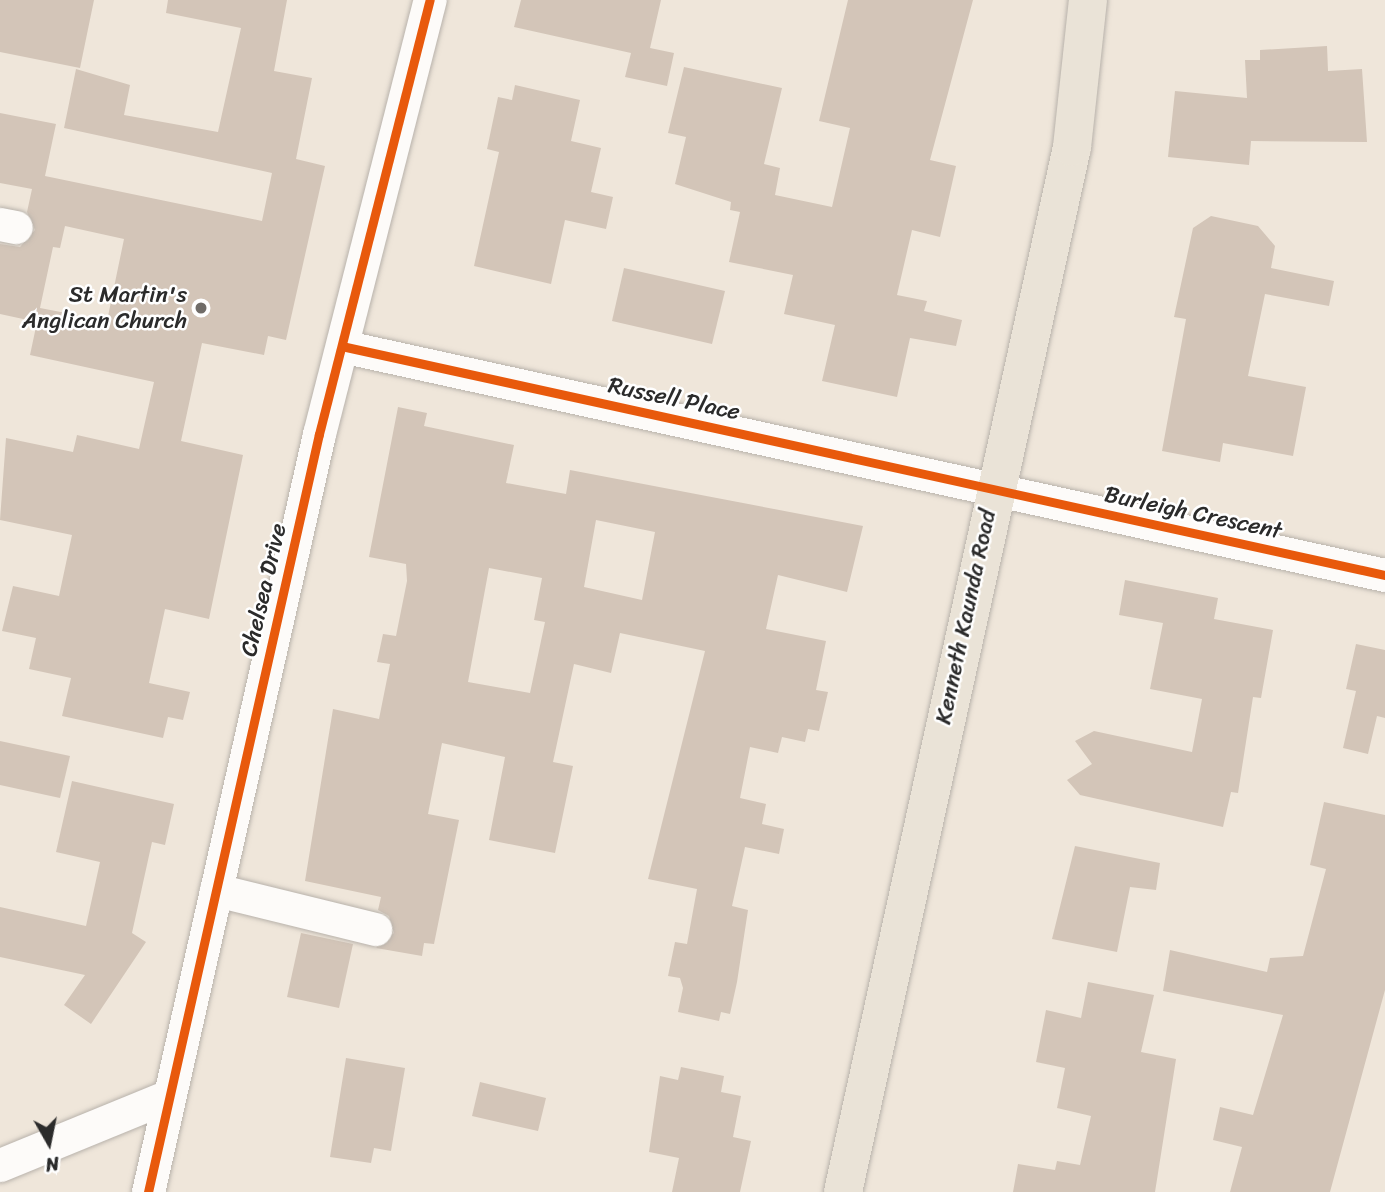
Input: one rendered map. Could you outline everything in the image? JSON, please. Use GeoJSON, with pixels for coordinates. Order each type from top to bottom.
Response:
{"type":"FeatureCollection","features":[{"type":"Feature","properties":{"kind":"main road","name":"Kenneth Kaunda Road"},"geometry":{"type":"LineString","coordinates":[[843,1192],[994,489],[1072,147],[1088,0]]}},
{"type":"Feature","properties":{"kind":"street","name":"Chelsea Drive"},"geometry":{"type":"LineString","coordinates":[[148,1192],[319,434],[346,347],[430,0]]}},
{"type":"Feature","properties":{"kind":"street","name":"Russell Place"},"geometry":{"type":"LineString","coordinates":[[346,347],[994,489]]}},
{"type":"Feature","properties":{"kind":"street","name":"Burleigh Crescent"},"geometry":{"type":"LineString","coordinates":[[994,489],[1385,575]]}},
{"type":"Feature","properties":{"kind":"street"},"geometry":{"type":"LineString","coordinates":[[216,890],[375,929]]}},
{"type":"Feature","properties":{"kind":"street"},"geometry":{"type":"LineString","coordinates":[[0,1165],[168,1097]]}},
{"type":"Feature","properties":{"kind":"building"},"geometry":{"type":"Polygon","coordinates":[[[0,0],[94,0],[80,68],[0,52],[0,0]]]}},
{"type":"Feature","properties":{"kind":"building"},"geometry":{"type":"Polygon","coordinates":[[[168,0],[287,0],[274,71],[312,78],[296,159],[325,166],[286,340],[268,336],[264,355],[202,343],[181,441],[243,455],[209,619],[165,609],[149,683],[190,692],[183,720],[168,717],[163,738],[62,716],[71,678],[29,669],[36,638],[2,631],[13,586],[59,596],[72,535],[0,520],[6,438],[73,452],[77,435],[139,449],[154,382],[30,355],[40,308],[107,321],[124,239],[65,226],[60,248],[53,247],[37,322],[0,314],[0,244],[20,247],[35,230],[27,212],[32,189],[0,183],[0,113],[56,124],[45,176],[262,221],[272,173],[64,128],[76,69],[130,85],[124,115],[218,132],[241,28],[166,13],[168,0]]]}},
{"type":"Feature","properties":{"kind":"building"},"geometry":{"type":"Polygon","coordinates":[[[521,0],[661,0],[650,48],[674,53],[667,86],[625,77],[631,53],[514,27],[521,0]]]}},
{"type":"Feature","properties":{"kind":"building"},"geometry":{"type":"Polygon","coordinates":[[[848,0],[973,0],[930,160],[956,166],[940,237],[912,230],[897,295],[927,301],[924,311],[962,320],[956,346],[910,338],[897,397],[822,381],[835,325],[784,314],[793,275],[729,262],[740,212],[730,210],[731,202],[675,184],[686,137],[668,133],[684,67],[782,88],[764,164],[780,168],[775,195],[832,207],[850,128],[819,121],[848,0]]]}},
{"type":"Feature","properties":{"kind":"building"},"geometry":{"type":"Polygon","coordinates":[[[1327,46],[1328,71],[1362,69],[1367,142],[1251,141],[1249,165],[1168,157],[1175,91],[1247,98],[1245,60],[1260,60],[1260,50],[1327,46]]]}},
{"type":"Feature","properties":{"kind":"building"},"geometry":{"type":"Polygon","coordinates":[[[515,85],[580,100],[571,141],[601,148],[591,192],[613,197],[606,229],[565,220],[551,284],[474,266],[499,152],[487,149],[498,97],[512,100],[515,85]]]}},
{"type":"Feature","properties":{"kind":"building"},"geometry":{"type":"Polygon","coordinates":[[[1211,216],[1258,226],[1275,246],[1271,268],[1334,281],[1329,306],[1265,294],[1248,376],[1306,387],[1293,456],[1223,443],[1220,462],[1162,451],[1186,319],[1174,317],[1193,228],[1211,216]]]}},
{"type":"Feature","properties":{"kind":"building"},"geometry":{"type":"Polygon","coordinates":[[[624,268],[725,291],[712,344],[612,321],[624,268]]]}},
{"type":"Feature","properties":{"kind":"building"},"geometry":{"type":"Polygon","coordinates":[[[398,407],[427,413],[424,426],[514,445],[506,483],[566,494],[570,470],[863,526],[847,592],[778,575],[766,629],[826,641],[816,690],[828,692],[819,731],[808,729],[805,742],[782,737],[778,753],[750,747],[740,798],[766,804],[762,824],[784,829],[779,854],[745,847],[732,906],[748,910],[730,1014],[721,1012],[719,1021],[678,1012],[683,988],[680,978],[668,976],[675,942],[687,944],[697,889],[648,879],[705,651],[620,633],[611,673],[574,664],[553,762],[573,766],[555,853],[489,840],[505,757],[442,743],[428,814],[459,820],[434,944],[424,943],[422,956],[376,948],[394,933],[389,916],[378,910],[381,897],[305,881],[333,709],[379,719],[390,664],[377,662],[383,634],[396,636],[407,581],[406,564],[369,557],[398,407]],[[596,520],[584,587],[642,600],[655,532],[596,520]],[[489,568],[468,682],[530,693],[545,622],[534,620],[542,578],[489,568]]]}},
{"type":"Feature","properties":{"kind":"building"},"geometry":{"type":"Polygon","coordinates":[[[1125,580],[1218,598],[1214,619],[1273,630],[1261,698],[1253,697],[1238,793],[1231,792],[1223,827],[1080,795],[1067,780],[1092,764],[1075,741],[1094,731],[1192,752],[1202,699],[1150,689],[1163,623],[1119,615],[1125,580]]]}},
{"type":"Feature","properties":{"kind":"building"},"geometry":{"type":"Polygon","coordinates":[[[1356,644],[1385,650],[1385,718],[1377,716],[1368,754],[1343,748],[1356,691],[1346,689],[1356,644]]]}},
{"type":"Feature","properties":{"kind":"building"},"geometry":{"type":"Polygon","coordinates":[[[0,741],[70,756],[60,798],[0,785],[0,741]]]}},
{"type":"Feature","properties":{"kind":"building"},"geometry":{"type":"Polygon","coordinates":[[[72,781],[174,804],[165,845],[152,842],[132,933],[146,942],[91,1024],[64,1005],[85,975],[0,957],[0,907],[86,926],[100,862],[56,852],[72,781]]]}},
{"type":"Feature","properties":{"kind":"building"},"geometry":{"type":"Polygon","coordinates":[[[1324,802],[1385,815],[1385,990],[1330,1192],[1230,1192],[1242,1147],[1213,1140],[1220,1107],[1253,1115],[1283,1015],[1163,991],[1170,950],[1267,972],[1270,958],[1303,956],[1326,869],[1310,865],[1324,802]]]}},
{"type":"Feature","properties":{"kind":"building"},"geometry":{"type":"Polygon","coordinates":[[[1075,846],[1160,863],[1156,890],[1130,887],[1117,952],[1052,939],[1075,846]]]}},
{"type":"Feature","properties":{"kind":"building"},"geometry":{"type":"Polygon","coordinates":[[[301,933],[353,944],[339,1008],[287,997],[301,933]]]}},
{"type":"Feature","properties":{"kind":"building"},"geometry":{"type":"Polygon","coordinates":[[[1088,982],[1154,995],[1141,1052],[1176,1059],[1155,1192],[1013,1192],[1018,1164],[1055,1170],[1057,1161],[1080,1165],[1091,1116],[1057,1108],[1065,1068],[1036,1062],[1046,1010],[1081,1018],[1088,982]]]}},
{"type":"Feature","properties":{"kind":"building"},"geometry":{"type":"Polygon","coordinates":[[[346,1058],[405,1068],[391,1151],[374,1148],[371,1163],[330,1157],[346,1058]]]}},
{"type":"Feature","properties":{"kind":"building"},"geometry":{"type":"Polygon","coordinates":[[[681,1067],[724,1076],[721,1092],[741,1096],[733,1137],[751,1141],[740,1192],[672,1192],[679,1158],[649,1152],[660,1076],[678,1080],[681,1067]]]}},
{"type":"Feature","properties":{"kind":"building"},"geometry":{"type":"Polygon","coordinates":[[[480,1082],[546,1098],[538,1131],[472,1116],[480,1082]]]}},
{"type":"Feature","properties":{"kind":"cycle path"},"geometry":{"type":"LineString","coordinates":[[148,1192],[319,434],[430,0]]}},
{"type":"Feature","properties":{"kind":"cycle path"},"geometry":{"type":"LineString","coordinates":[[346,347],[1385,575]]}},
{"type":"Feature","properties":{"kind":"place","name":"St Martin's Anglican Church"},"geometry":{"type":"Point","coordinates":[201,308]}}]}
